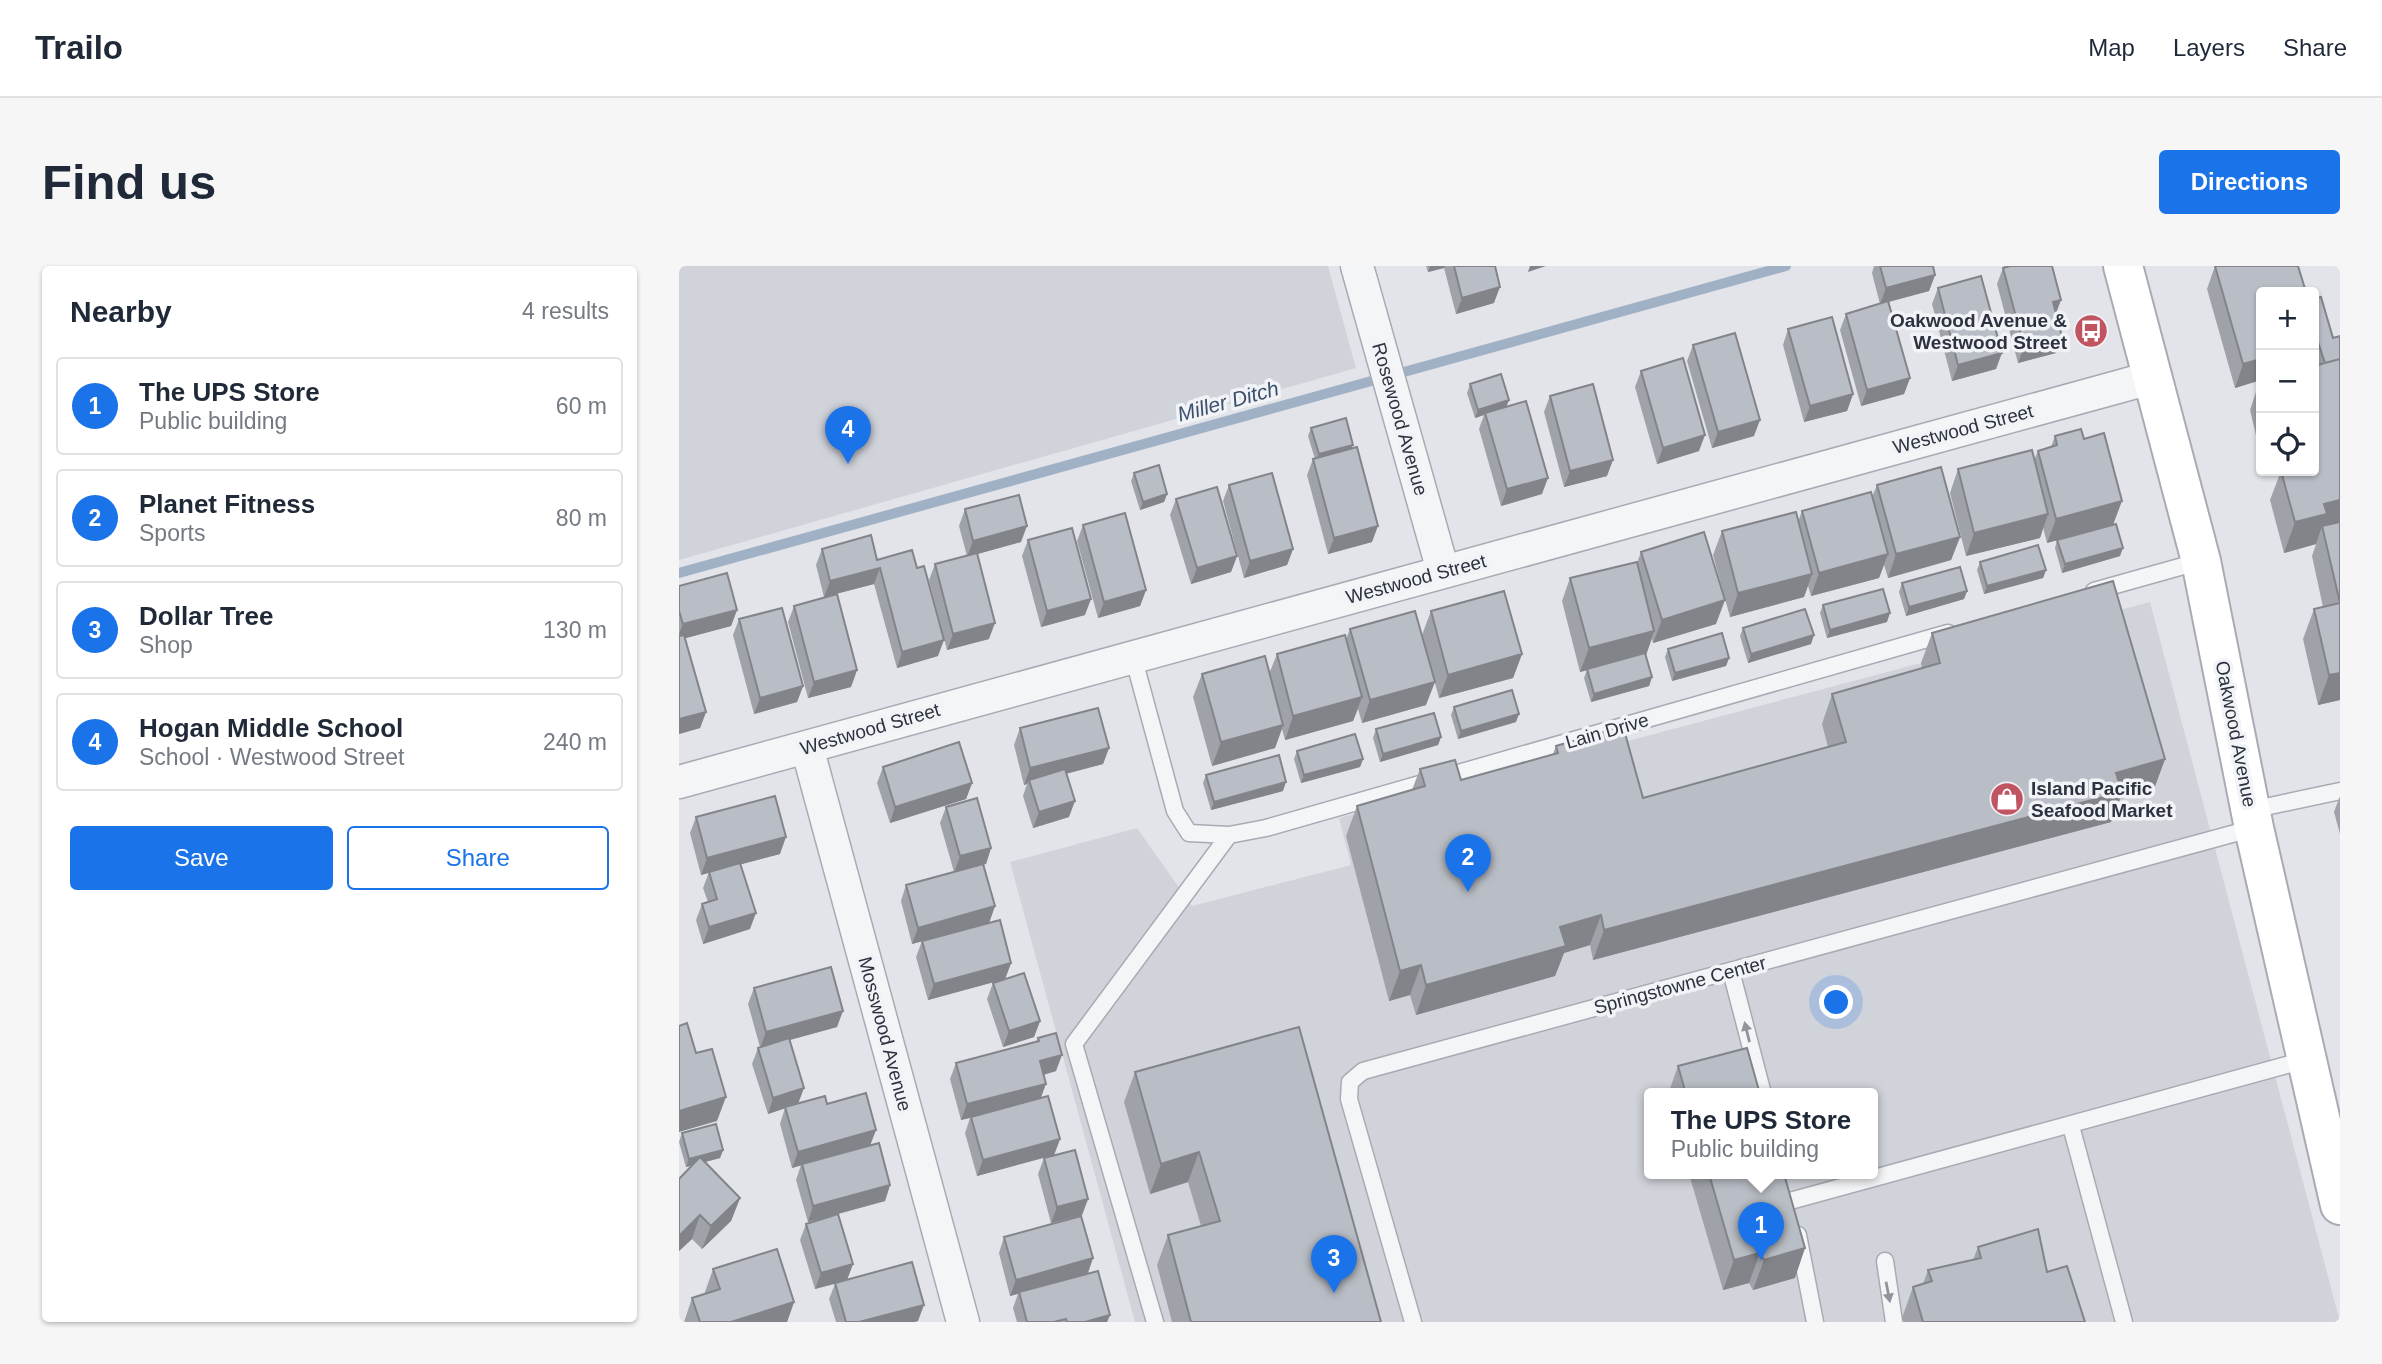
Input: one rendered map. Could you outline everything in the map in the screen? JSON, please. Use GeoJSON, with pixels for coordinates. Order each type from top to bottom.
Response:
{"type":"FeatureCollection","features":[{"type":"Feature","properties":{"kind":"main road","name":"Oakwood Avenue"},"geometry":{"type":"LineString","coordinates":[[2123,266],[2201,561],[2305,1060],[2340,1205]]}},
{"type":"Feature","properties":{"kind":"street","name":"Rosewood Avenue"},"geometry":{"type":"LineString","coordinates":[[1357,266],[1443,571]]}},
{"type":"Feature","properties":{"kind":"street","name":"Westwood Street"},"geometry":{"type":"LineString","coordinates":[[679,782],[2154,377]]}},
{"type":"Feature","properties":{"kind":"street","name":"Mosswood Avenue"},"geometry":{"type":"LineString","coordinates":[[807,747],[963,1322]]}},
{"type":"Feature","properties":{"kind":"lane"},"geometry":{"type":"LineString","coordinates":[[2081,595],[2201,561]]}},
{"type":"Feature","properties":{"kind":"lane","name":"Lain Drive"},"geometry":{"type":"LineString","coordinates":[[1133,656],[1175,811],[1189,834],[1229,835],[1280,825],[1961,630]]}},
{"type":"Feature","properties":{"kind":"lane","name":"Springstowne Center"},"geometry":{"type":"LineString","coordinates":[[1413,1322],[1349,1100],[1350,1082],[1363,1071],[1731,971],[2253,819],[2340,791]]}},
{"type":"Feature","properties":{"kind":"lane"},"geometry":{"type":"LineString","coordinates":[[1155,1322],[1074,1044],[1229,835]]}},
{"type":"Feature","properties":{"kind":"lane"},"geometry":{"type":"LineString","coordinates":[[1731,971],[1761,1088]]}},
{"type":"Feature","properties":{"kind":"lane"},"geometry":{"type":"LineString","coordinates":[[1878,1173],[2071,1126],[2305,1060]]}},
{"type":"Feature","properties":{"kind":"lane"},"geometry":{"type":"LineString","coordinates":[[2071,1126],[2124,1322]]}},
{"type":"Feature","properties":{"kind":"lane"},"geometry":{"type":"LineString","coordinates":[[1815,1322],[1789,1194],[1851,1179]]}},
{"type":"Feature","properties":{"kind":"lane"},"geometry":{"type":"LineString","coordinates":[[1885,1261],[1894,1322]]}},
{"type":"Feature","properties":{"kind":"shaded area"},"geometry":{"type":"Polygon","coordinates":[[[679,266],[1328,266],[1356,368],[679,560],[679,266]]]}},
{"type":"Feature","properties":{"kind":"shaded area"},"geometry":{"type":"Polygon","coordinates":[[[2150,602],[2340,1322],[1135,1322],[1010,862],[1137,828],[1192,906],[1351,865],[1339,818],[2150,602]]]}},
{"type":"Feature","properties":{"kind":"building"},"geometry":{"type":"Polygon","coordinates":[[[1454,266],[1495,266],[1500,287],[1462,298],[1454,266]]]}},
{"type":"Feature","properties":{"kind":"building"},"geometry":{"type":"Polygon","coordinates":[[[1880,266],[1933,266],[1935,275],[1886,288],[1880,266]]]}},
{"type":"Feature","properties":{"kind":"building"},"geometry":{"type":"Polygon","coordinates":[[[2052,266],[2061,300],[2053,302],[2062,337],[2024,347],[2003,268],[2052,266]]]}},
{"type":"Feature","properties":{"kind":"building"},"geometry":{"type":"Polygon","coordinates":[[[2215,266],[2298,266],[2304,287],[2256,287],[2256,360],[2243,364],[2215,266]]]}},
{"type":"Feature","properties":{"kind":"building"},"geometry":{"type":"Polygon","coordinates":[[[1981,276],[2002,353],[1958,365],[1938,288],[1981,276]]]}},
{"type":"Feature","properties":{"kind":"building"},"geometry":{"type":"Polygon","coordinates":[[[2319,298],[2333,338],[2340,336],[2340,359],[2325,363],[2319,345],[2319,298]]]}},
{"type":"Feature","properties":{"kind":"building"},"geometry":{"type":"Polygon","coordinates":[[[1888,301],[1910,378],[1867,390],[1846,314],[1888,301]]]}},
{"type":"Feature","properties":{"kind":"building"},"geometry":{"type":"Polygon","coordinates":[[[1832,317],[1853,394],[1810,406],[1788,329],[1832,317]]]}},
{"type":"Feature","properties":{"kind":"building"},"geometry":{"type":"Polygon","coordinates":[[[1735,333],[1760,420],[1718,432],[1693,345],[1735,333]]]}},
{"type":"Feature","properties":{"kind":"building"},"geometry":{"type":"Polygon","coordinates":[[[1683,358],[1705,435],[1663,448],[1641,371],[1683,358]]]}},
{"type":"Feature","properties":{"kind":"building"},"geometry":{"type":"Polygon","coordinates":[[[2340,359],[2340,500],[2324,504],[2327,514],[2295,522],[2282,476],[2319,476],[2319,365],[2340,359]]]}},
{"type":"Feature","properties":{"kind":"building"},"geometry":{"type":"Polygon","coordinates":[[[1501,374],[1509,400],[1478,410],[1470,384],[1501,374]]]}},
{"type":"Feature","properties":{"kind":"building"},"geometry":{"type":"Polygon","coordinates":[[[1593,384],[1613,460],[1570,471],[1550,396],[1593,384]]]}},
{"type":"Feature","properties":{"kind":"building"},"geometry":{"type":"Polygon","coordinates":[[[1526,401],[1548,478],[1507,489],[1485,413],[1526,401]]]}},
{"type":"Feature","properties":{"kind":"building"},"geometry":{"type":"Polygon","coordinates":[[[1346,418],[1353,445],[1319,454],[1311,428],[1346,418]]]}},
{"type":"Feature","properties":{"kind":"building"},"geometry":{"type":"Polygon","coordinates":[[[2081,429],[2084,439],[2104,433],[2122,501],[2056,519],[2038,451],[2057,445],[2055,436],[2081,429]]]}},
{"type":"Feature","properties":{"kind":"building"},"geometry":{"type":"Polygon","coordinates":[[[1357,447],[1378,526],[1334,538],[1313,459],[1357,447]]]}},
{"type":"Feature","properties":{"kind":"building"},"geometry":{"type":"Polygon","coordinates":[[[2032,450],[2048,514],[1974,533],[1958,469],[2032,450]]]}},
{"type":"Feature","properties":{"kind":"building"},"geometry":{"type":"Polygon","coordinates":[[[1159,465],[1167,494],[1143,502],[1134,473],[1159,465]]]}},
{"type":"Feature","properties":{"kind":"building"},"geometry":{"type":"Polygon","coordinates":[[[1941,467],[1960,537],[1896,554],[1877,485],[1941,467]]]}},
{"type":"Feature","properties":{"kind":"building"},"geometry":{"type":"Polygon","coordinates":[[[1272,473],[1293,549],[1250,561],[1229,485],[1272,473]]]}},
{"type":"Feature","properties":{"kind":"building"},"geometry":{"type":"Polygon","coordinates":[[[1217,487],[1237,556],[1197,568],[1176,499],[1217,487]]]}},
{"type":"Feature","properties":{"kind":"building"},"geometry":{"type":"Polygon","coordinates":[[[1871,492],[1888,554],[1819,573],[1802,511],[1871,492]]]}},
{"type":"Feature","properties":{"kind":"building"},"geometry":{"type":"Polygon","coordinates":[[[1019,495],[1027,526],[973,541],[965,509],[1019,495]]]}},
{"type":"Feature","properties":{"kind":"building"},"geometry":{"type":"Polygon","coordinates":[[[1796,512],[1812,574],[1738,593],[1722,531],[1796,512]]]}},
{"type":"Feature","properties":{"kind":"building"},"geometry":{"type":"Polygon","coordinates":[[[1125,513],[1146,590],[1104,602],[1083,525],[1125,513]]]}},
{"type":"Feature","properties":{"kind":"building"},"geometry":{"type":"Polygon","coordinates":[[[2340,522],[2340,603],[2322,526],[2340,522]]]}},
{"type":"Feature","properties":{"kind":"building"},"geometry":{"type":"Polygon","coordinates":[[[2116,524],[2123,548],[2065,564],[2057,540],[2116,524]]]}},
{"type":"Feature","properties":{"kind":"building"},"geometry":{"type":"Polygon","coordinates":[[[1072,528],[1091,599],[1047,611],[1028,540],[1072,528]]]}},
{"type":"Feature","properties":{"kind":"building"},"geometry":{"type":"Polygon","coordinates":[[[1704,532],[1725,600],[1662,620],[1641,552],[1704,532]]]}},
{"type":"Feature","properties":{"kind":"building"},"geometry":{"type":"Polygon","coordinates":[[[871,535],[877,560],[912,550],[917,568],[924,566],[944,640],[902,652],[880,568],[830,581],[822,549],[871,535]]]}},
{"type":"Feature","properties":{"kind":"building"},"geometry":{"type":"Polygon","coordinates":[[[2038,545],[2046,570],[1987,586],[1980,562],[2038,545]]]}},
{"type":"Feature","properties":{"kind":"building"},"geometry":{"type":"Polygon","coordinates":[[[977,553],[995,623],[953,634],[935,564],[977,553]]]}},
{"type":"Feature","properties":{"kind":"building"},"geometry":{"type":"Polygon","coordinates":[[[1637,562],[1654,631],[1589,648],[1570,578],[1637,562]]]}},
{"type":"Feature","properties":{"kind":"building"},"geometry":{"type":"Polygon","coordinates":[[[1960,567],[1967,591],[1909,607],[1902,583],[1960,567]]]}},
{"type":"Feature","properties":{"kind":"building"},"geometry":{"type":"Polygon","coordinates":[[[727,573],[737,610],[683,624],[679,611],[679,586],[727,573]]]}},
{"type":"Feature","properties":{"kind":"building"},"geometry":{"type":"Polygon","coordinates":[[[2113,581],[2165,759],[2116,773],[2122,792],[1604,930],[1601,915],[1560,927],[1566,946],[1426,985],[1421,965],[1400,971],[1357,806],[1425,786],[1420,769],[1455,760],[1461,780],[1558,753],[1556,746],[1623,726],[1643,798],[1846,742],[1832,694],[1940,663],[1932,633],[2113,581]]]}},
{"type":"Feature","properties":{"kind":"building"},"geometry":{"type":"Polygon","coordinates":[[[1883,589],[1890,613],[1830,630],[1823,605],[1883,589]]]}},
{"type":"Feature","properties":{"kind":"building"},"geometry":{"type":"Polygon","coordinates":[[[1504,591],[1522,654],[1448,675],[1431,611],[1504,591]]]}},
{"type":"Feature","properties":{"kind":"building"},"geometry":{"type":"Polygon","coordinates":[[[837,594],[857,670],[814,682],[794,606],[837,594]]]}},
{"type":"Feature","properties":{"kind":"building"},"geometry":{"type":"Polygon","coordinates":[[[2340,603],[2340,673],[2329,675],[2314,609],[2340,603]]]}},
{"type":"Feature","properties":{"kind":"building"},"geometry":{"type":"Polygon","coordinates":[[[782,608],[803,686],[760,698],[739,619],[782,608]]]}},
{"type":"Feature","properties":{"kind":"building"},"geometry":{"type":"Polygon","coordinates":[[[1805,609],[1814,635],[1751,654],[1743,628],[1805,609]]]}},
{"type":"Feature","properties":{"kind":"building"},"geometry":{"type":"Polygon","coordinates":[[[1415,611],[1435,682],[1370,700],[1350,629],[1415,611]]]}},
{"type":"Feature","properties":{"kind":"building"},"geometry":{"type":"Polygon","coordinates":[[[1722,633],[1729,658],[1675,673],[1668,649],[1722,633]]]}},
{"type":"Feature","properties":{"kind":"building"},"geometry":{"type":"Polygon","coordinates":[[[684,635],[706,712],[679,719],[679,636],[684,635]]]}},
{"type":"Feature","properties":{"kind":"building"},"geometry":{"type":"Polygon","coordinates":[[[1345,635],[1362,697],[1293,716],[1277,654],[1345,635]]]}},
{"type":"Feature","properties":{"kind":"building"},"geometry":{"type":"Polygon","coordinates":[[[1645,653],[1652,677],[1594,694],[1587,669],[1645,653]]]}},
{"type":"Feature","properties":{"kind":"building"},"geometry":{"type":"Polygon","coordinates":[[[1265,656],[1283,725],[1221,742],[1202,674],[1265,656]]]}},
{"type":"Feature","properties":{"kind":"building"},"geometry":{"type":"Polygon","coordinates":[[[1512,690],[1519,714],[1461,731],[1454,707],[1512,690]]]}},
{"type":"Feature","properties":{"kind":"building"},"geometry":{"type":"Polygon","coordinates":[[[1098,708],[1109,748],[1030,768],[1020,728],[1098,708]]]}},
{"type":"Feature","properties":{"kind":"building"},"geometry":{"type":"Polygon","coordinates":[[[1434,713],[1441,737],[1383,754],[1376,729],[1434,713]]]}},
{"type":"Feature","properties":{"kind":"building"},"geometry":{"type":"Polygon","coordinates":[[[1355,734],[1363,759],[1304,775],[1297,751],[1355,734]]]}},
{"type":"Feature","properties":{"kind":"building"},"geometry":{"type":"Polygon","coordinates":[[[959,742],[972,783],[895,807],[883,767],[959,742]]]}},
{"type":"Feature","properties":{"kind":"building"},"geometry":{"type":"Polygon","coordinates":[[[1279,755],[1286,782],[1214,802],[1206,775],[1279,755]]]}},
{"type":"Feature","properties":{"kind":"building"},"geometry":{"type":"Polygon","coordinates":[[[1065,769],[1075,801],[1039,812],[1029,780],[1065,769]]]}},
{"type":"Feature","properties":{"kind":"building"},"geometry":{"type":"Polygon","coordinates":[[[775,796],[786,837],[707,858],[696,817],[775,796]]]}},
{"type":"Feature","properties":{"kind":"building"},"geometry":{"type":"Polygon","coordinates":[[[977,798],[991,848],[960,856],[946,807],[977,798]]]}},
{"type":"Feature","properties":{"kind":"building"},"geometry":{"type":"Polygon","coordinates":[[[740,863],[756,913],[709,927],[702,904],[717,899],[709,872],[740,863]]]}},
{"type":"Feature","properties":{"kind":"building"},"geometry":{"type":"Polygon","coordinates":[[[983,864],[995,906],[918,928],[906,885],[983,864]]]}},
{"type":"Feature","properties":{"kind":"building"},"geometry":{"type":"Polygon","coordinates":[[[1000,920],[1011,963],[934,984],[922,941],[1000,920]]]}},
{"type":"Feature","properties":{"kind":"building"},"geometry":{"type":"Polygon","coordinates":[[[831,967],[843,1011],[766,1032],[754,988],[831,967]]]}},
{"type":"Feature","properties":{"kind":"building"},"geometry":{"type":"Polygon","coordinates":[[[1024,973],[1040,1021],[1009,1031],[993,983],[1024,973]]]}},
{"type":"Feature","properties":{"kind":"building"},"geometry":{"type":"Polygon","coordinates":[[[687,1023],[696,1053],[712,1049],[726,1097],[679,1111],[679,1026],[687,1023]]]}},
{"type":"Feature","properties":{"kind":"building"},"geometry":{"type":"Polygon","coordinates":[[[1299,1027],[1381,1322],[1191,1322],[1168,1235],[1220,1221],[1199,1152],[1161,1164],[1135,1072],[1299,1027]]]}},
{"type":"Feature","properties":{"kind":"building"},"geometry":{"type":"Polygon","coordinates":[[[1056,1033],[1062,1055],[1040,1061],[1046,1084],[967,1104],[956,1063],[1039,1041],[1038,1038],[1056,1033]]]}},
{"type":"Feature","properties":{"kind":"building"},"geometry":{"type":"Polygon","coordinates":[[[789,1038],[804,1088],[773,1098],[758,1048],[789,1038]]]}},
{"type":"Feature","properties":{"kind":"building"},"geometry":{"type":"Polygon","coordinates":[[[1747,1048],[1758,1088],[1684,1088],[1678,1066],[1747,1048]]]}},
{"type":"Feature","properties":{"kind":"building"},"geometry":{"type":"Polygon","coordinates":[[[866,1093],[876,1130],[798,1152],[785,1107],[825,1096],[827,1104],[866,1093]]]}},
{"type":"Feature","properties":{"kind":"building"},"geometry":{"type":"Polygon","coordinates":[[[1048,1096],[1060,1139],[983,1160],[971,1117],[1048,1096]]]}},
{"type":"Feature","properties":{"kind":"building"},"geometry":{"type":"Polygon","coordinates":[[[716,1124],[723,1150],[689,1159],[682,1133],[716,1124]]]}},
{"type":"Feature","properties":{"kind":"building"},"geometry":{"type":"Polygon","coordinates":[[[879,1143],[890,1185],[813,1206],[802,1164],[879,1143]]]}},
{"type":"Feature","properties":{"kind":"building"},"geometry":{"type":"Polygon","coordinates":[[[1075,1150],[1088,1199],[1057,1207],[1044,1158],[1075,1150]]]}},
{"type":"Feature","properties":{"kind":"building"},"geometry":{"type":"Polygon","coordinates":[[[700,1157],[740,1198],[711,1226],[700,1215],[679,1236],[679,1179],[700,1157]]]}},
{"type":"Feature","properties":{"kind":"building"},"geometry":{"type":"Polygon","coordinates":[[[1710,1179],[1785,1179],[1805,1248],[1764,1260],[1760,1253],[1734,1260],[1710,1179]]]}},
{"type":"Feature","properties":{"kind":"building"},"geometry":{"type":"Polygon","coordinates":[[[838,1214],[853,1264],[821,1273],[806,1224],[838,1214]]]}},
{"type":"Feature","properties":{"kind":"building"},"geometry":{"type":"Polygon","coordinates":[[[1081,1216],[1093,1258],[1016,1280],[1004,1237],[1081,1216]]]}},
{"type":"Feature","properties":{"kind":"building"},"geometry":{"type":"Polygon","coordinates":[[[2038,1229],[2047,1272],[2067,1266],[2085,1322],[1923,1322],[1913,1287],[1932,1281],[1928,1270],[1981,1258],[1978,1247],[2038,1229]]]}},
{"type":"Feature","properties":{"kind":"building"},"geometry":{"type":"Polygon","coordinates":[[[777,1249],[794,1302],[731,1322],[700,1322],[692,1298],[720,1289],[713,1269],[777,1249]]]}},
{"type":"Feature","properties":{"kind":"building"},"geometry":{"type":"Polygon","coordinates":[[[912,1262],[924,1305],[859,1322],[846,1322],[835,1283],[912,1262]]]}},
{"type":"Feature","properties":{"kind":"building"},"geometry":{"type":"Polygon","coordinates":[[[1098,1271],[1110,1315],[1085,1322],[1067,1322],[1066,1319],[1027,1322],[1019,1292],[1098,1271]]]}},
{"type":"Feature","properties":{"kind":"waterway","name":"Miller Ditch"},"geometry":{"type":"LineString","coordinates":[[679,573],[1786,266]]}},
{"type":"Feature","properties":{"kind":"place","name":"Oakwood Avenue & Westwood Street"},"geometry":{"type":"Point","coordinates":[2091,331]}},
{"type":"Feature","properties":{"kind":"place","name":"Hogan Middle School"},"geometry":{"type":"Point","coordinates":[848,464]}},
{"type":"Feature","properties":{"kind":"place","name":"Island Pacific Seafood Market"},"geometry":{"type":"Point","coordinates":[2007,799]}},
{"type":"Feature","properties":{"kind":"place","name":"Planet Fitness"},"geometry":{"type":"Point","coordinates":[1468,892]}},
{"type":"Feature","properties":{"kind":"place","name":"The UPS Store"},"geometry":{"type":"Point","coordinates":[1761,1260]}},
{"type":"Feature","properties":{"kind":"place","name":"Dollar Tree"},"geometry":{"type":"Point","coordinates":[1334,1293]}}]}
